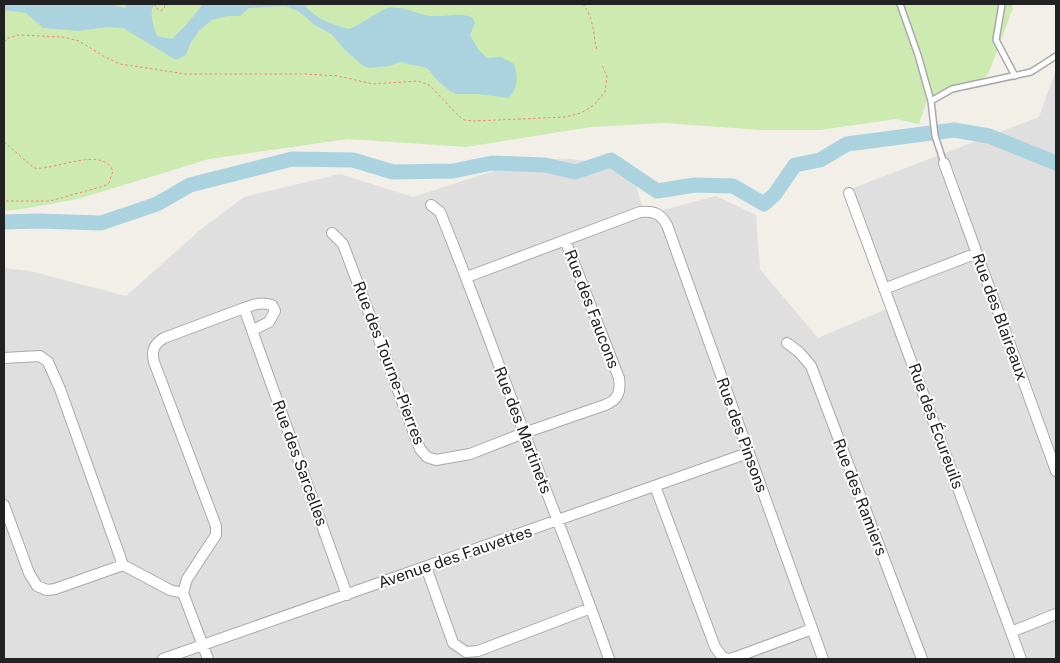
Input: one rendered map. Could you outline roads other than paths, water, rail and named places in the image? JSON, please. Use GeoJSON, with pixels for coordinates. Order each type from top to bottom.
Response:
{"type":"FeatureCollection","features":[{"type":"Feature","properties":{"kind":"street","name":"Rue des Blaireaux"},"geometry":{"type":"LineString","coordinates":[[944,163],[1056,471]]}},
{"type":"Feature","properties":{"kind":"street","name":"Rue des Écureuils"},"geometry":{"type":"LineString","coordinates":[[849,193],[1021,659]]}},
{"type":"Feature","properties":{"kind":"street","name":"Rue des Martinets"},"geometry":{"type":"LineString","coordinates":[[431,204],[440,212],[467,277],[609,659]]}},
{"type":"Feature","properties":{"kind":"street","name":"Rue des Pinsons"},"geometry":{"type":"LineString","coordinates":[[565,240],[640,212],[650,211],[657,213],[667,226],[823,659]]}},
{"type":"Feature","properties":{"kind":"street","name":"Rue des Tourne-Pierres"},"geometry":{"type":"LineString","coordinates":[[332,233],[342,244],[420,449],[427,456],[436,460],[470,454],[524,433]]}},
{"type":"Feature","properties":{"kind":"street"},"geometry":{"type":"LineString","coordinates":[[467,277],[565,240]]}},
{"type":"Feature","properties":{"kind":"street","name":"Rue des Faucons"},"geometry":{"type":"LineString","coordinates":[[524,433],[612,403],[618,397],[620,388],[619,378],[565,240]]}},
{"type":"Feature","properties":{"kind":"street"},"geometry":{"type":"LineString","coordinates":[[884,289],[977,253]]}},
{"type":"Feature","properties":{"kind":"street"},"geometry":{"type":"LineString","coordinates":[[208,659],[183,593],[187,579],[216,535],[216,526],[154,362],[153,349],[157,342],[164,338],[256,303],[272,305],[275,311],[269,322],[253,330]]}},
{"type":"Feature","properties":{"kind":"street","name":"Rue des Sarcelles"},"geometry":{"type":"LineString","coordinates":[[244,308],[347,595]]}},
{"type":"Feature","properties":{"kind":"street","name":"Rue des Ramiers"},"geometry":{"type":"LineString","coordinates":[[787,343],[799,352],[811,366],[922,659]]}},
{"type":"Feature","properties":{"kind":"street"},"geometry":{"type":"LineString","coordinates":[[4,358],[40,356],[48,362],[73,425],[123,565],[170,590],[183,593]]}},
{"type":"Feature","properties":{"kind":"street","name":"Avenue des Fauvettes"},"geometry":{"type":"LineString","coordinates":[[163,659],[748,453]]}},
{"type":"Feature","properties":{"kind":"street"},"geometry":{"type":"LineString","coordinates":[[655,486],[715,647],[723,658],[739,656],[812,629]]}},
{"type":"Feature","properties":{"kind":"street"},"geometry":{"type":"LineString","coordinates":[[4,505],[30,573],[37,586],[47,590],[55,589],[123,565]]}},
{"type":"Feature","properties":{"kind":"street"},"geometry":{"type":"LineString","coordinates":[[426,567],[454,642],[466,652],[478,651],[591,608]]}},
{"type":"Feature","properties":{"kind":"street"},"geometry":{"type":"LineString","coordinates":[[1011,632],[1056,614]]}},
{"type":"Feature","properties":{"kind":"lane"},"geometry":{"type":"LineString","coordinates":[[900,4],[918,55],[931,101],[935,136],[944,163]]}},
{"type":"Feature","properties":{"kind":"lane"},"geometry":{"type":"LineString","coordinates":[[1002,4],[996,40],[1015,76]]}},
{"type":"Feature","properties":{"kind":"lane"},"geometry":{"type":"LineString","coordinates":[[931,101],[952,89],[1031,72],[1056,56]]}},
{"type":"Feature","properties":{"kind":"water"},"geometry":{"type":"Polygon","coordinates":[[[4,4],[111,4],[125,8],[128,4],[154,4],[152,16],[157,36],[172,39],[203,4],[304,4],[313,14],[325,21],[350,29],[388,8],[394,7],[428,16],[466,16],[472,17],[475,23],[470,35],[478,49],[487,58],[501,57],[514,64],[516,82],[509,98],[477,94],[456,94],[438,81],[427,68],[400,62],[390,66],[369,68],[362,65],[346,51],[331,34],[315,25],[298,11],[285,6],[249,8],[240,16],[227,16],[212,20],[200,30],[191,42],[186,55],[176,60],[123,28],[108,27],[78,31],[43,28],[26,13],[4,10],[4,4]]]}},
{"type":"Feature","properties":{"kind":"waterway"},"geometry":{"type":"LineString","coordinates":[[4,222],[101,223],[157,204],[190,185],[292,159],[353,160],[393,172],[453,171],[492,163],[545,165],[575,172],[611,160],[657,191],[695,185],[733,186],[764,204],[775,194],[795,165],[820,160],[847,144],[954,130],[989,136],[1056,163]]}}]}
